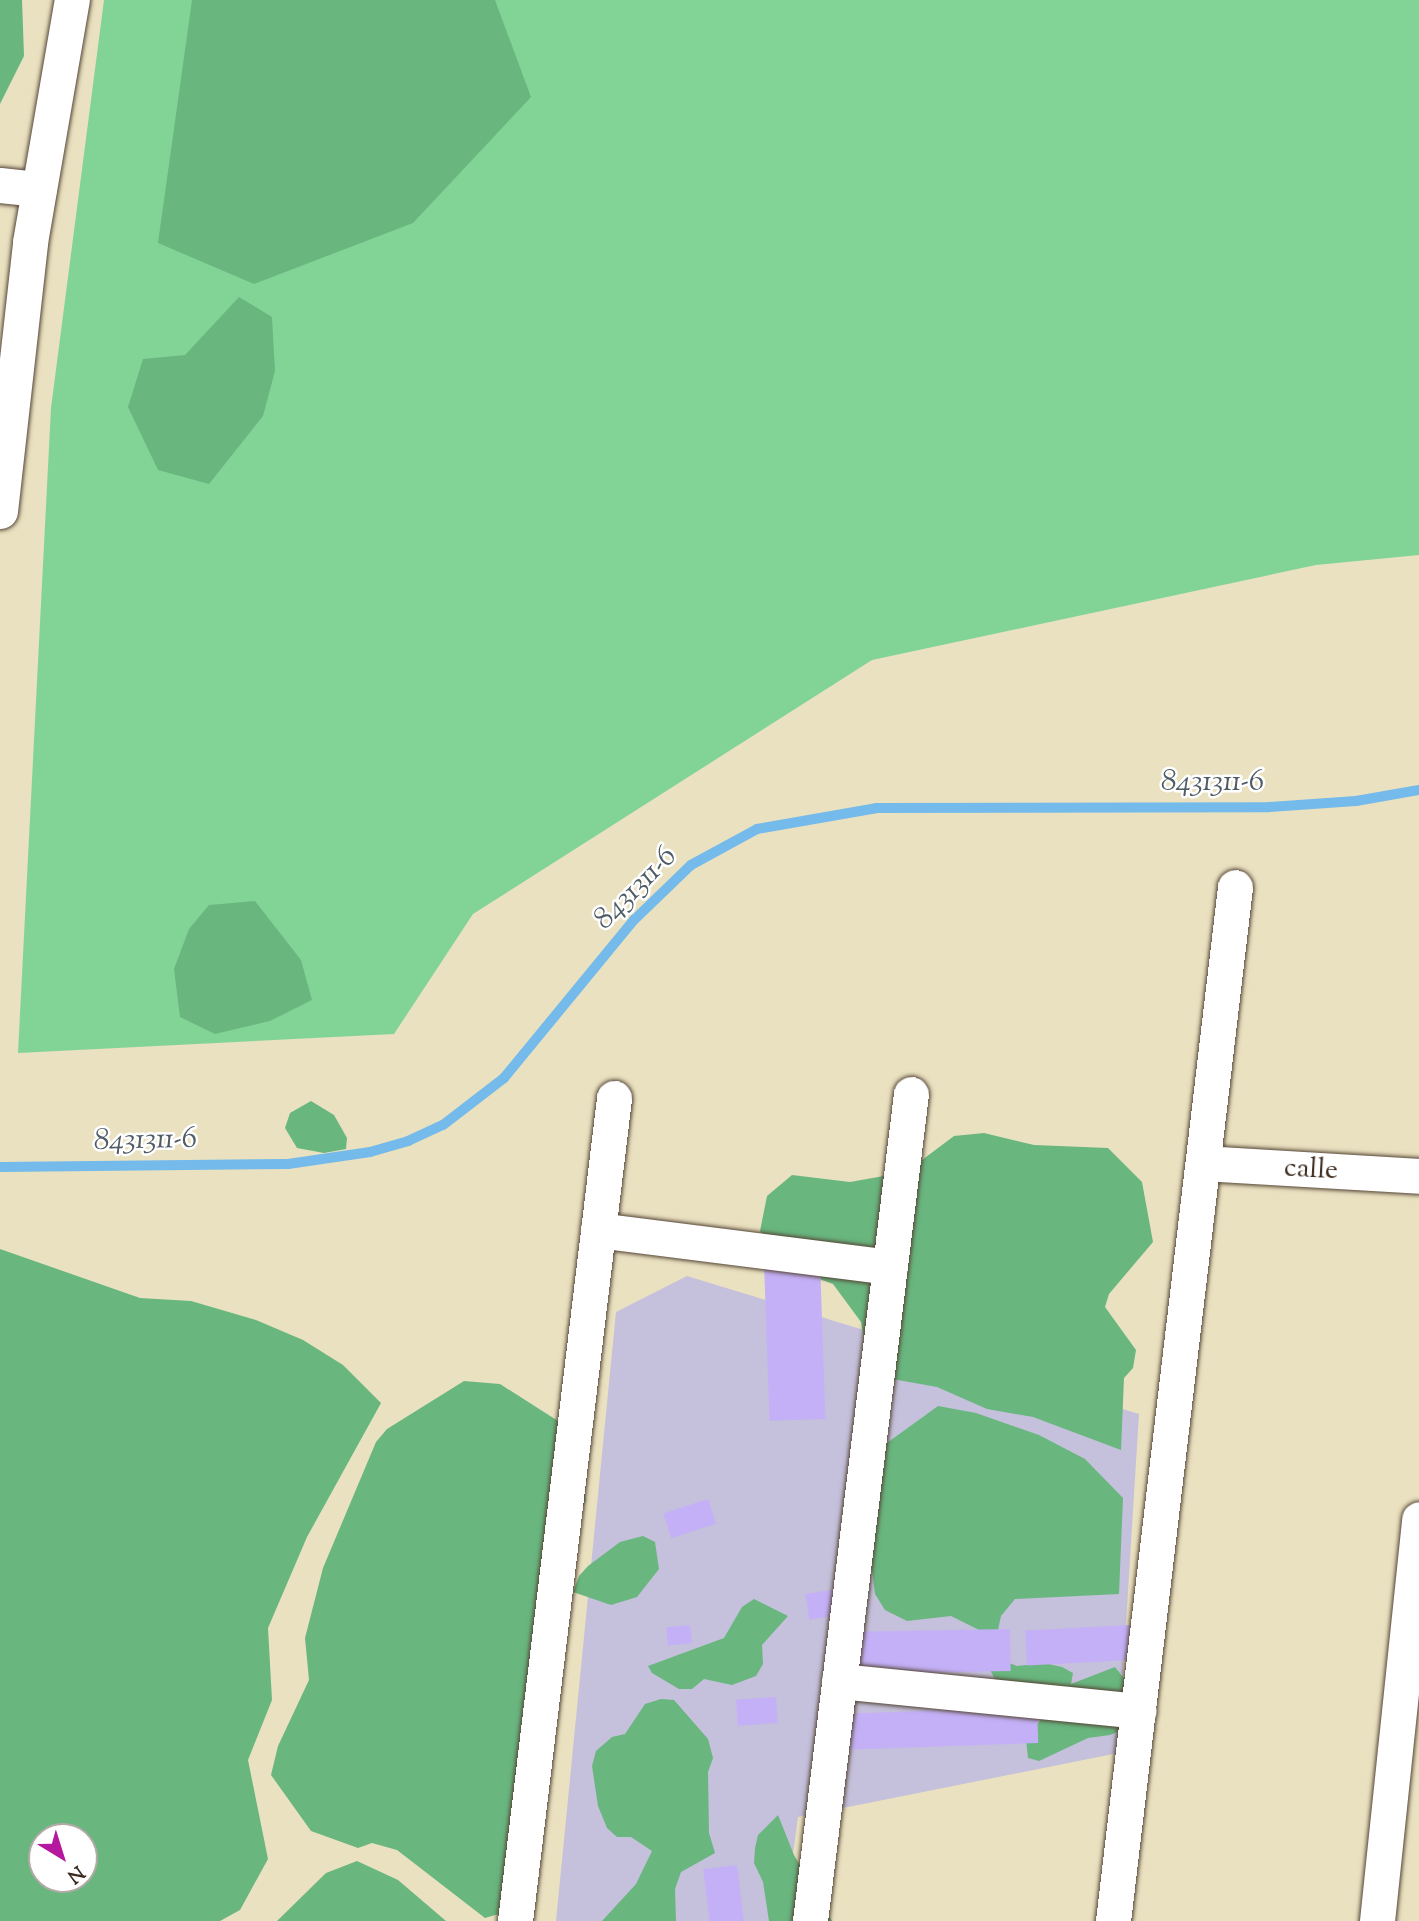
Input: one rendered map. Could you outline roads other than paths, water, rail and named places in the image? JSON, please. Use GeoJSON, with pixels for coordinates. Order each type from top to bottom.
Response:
{"type":"FeatureCollection","features":[{"type":"Feature","properties":{"kind":"street"},"geometry":{"type":"LineString","coordinates":[[0,511],[39,189],[72,0]]}},
{"type":"Feature","properties":{"kind":"street"},"geometry":{"type":"LineString","coordinates":[[0,185],[39,189]]}},
{"type":"Feature","properties":{"kind":"street"},"geometry":{"type":"LineString","coordinates":[[1113,1921],[1236,887]]}},
{"type":"Feature","properties":{"kind":"street"},"geometry":{"type":"LineString","coordinates":[[810,1921],[911,1094]]}},
{"type":"Feature","properties":{"kind":"street"},"geometry":{"type":"LineString","coordinates":[[515,1921],[614,1098]]}},
{"type":"Feature","properties":{"kind":"street","name":"calle"},"geometry":{"type":"LineString","coordinates":[[1203,1163],[1419,1176]]}},
{"type":"Feature","properties":{"kind":"street"},"geometry":{"type":"LineString","coordinates":[[598,1230],[890,1267]]}},
{"type":"Feature","properties":{"kind":"street"},"geometry":{"type":"LineString","coordinates":[[1377,1921],[1410,1701],[1419,1519]]}},
{"type":"Feature","properties":{"kind":"street"},"geometry":{"type":"LineString","coordinates":[[839,1682],[1138,1711]]}},
{"type":"Feature","properties":{"kind":"waterway","name":"8431311-6"},"geometry":{"type":"LineString","coordinates":[[0,1167],[288,1164],[370,1152],[408,1141],[443,1125],[504,1078],[634,920],[691,865],[757,829],[877,808],[1269,807],[1356,801],[1419,790]]}}]}
